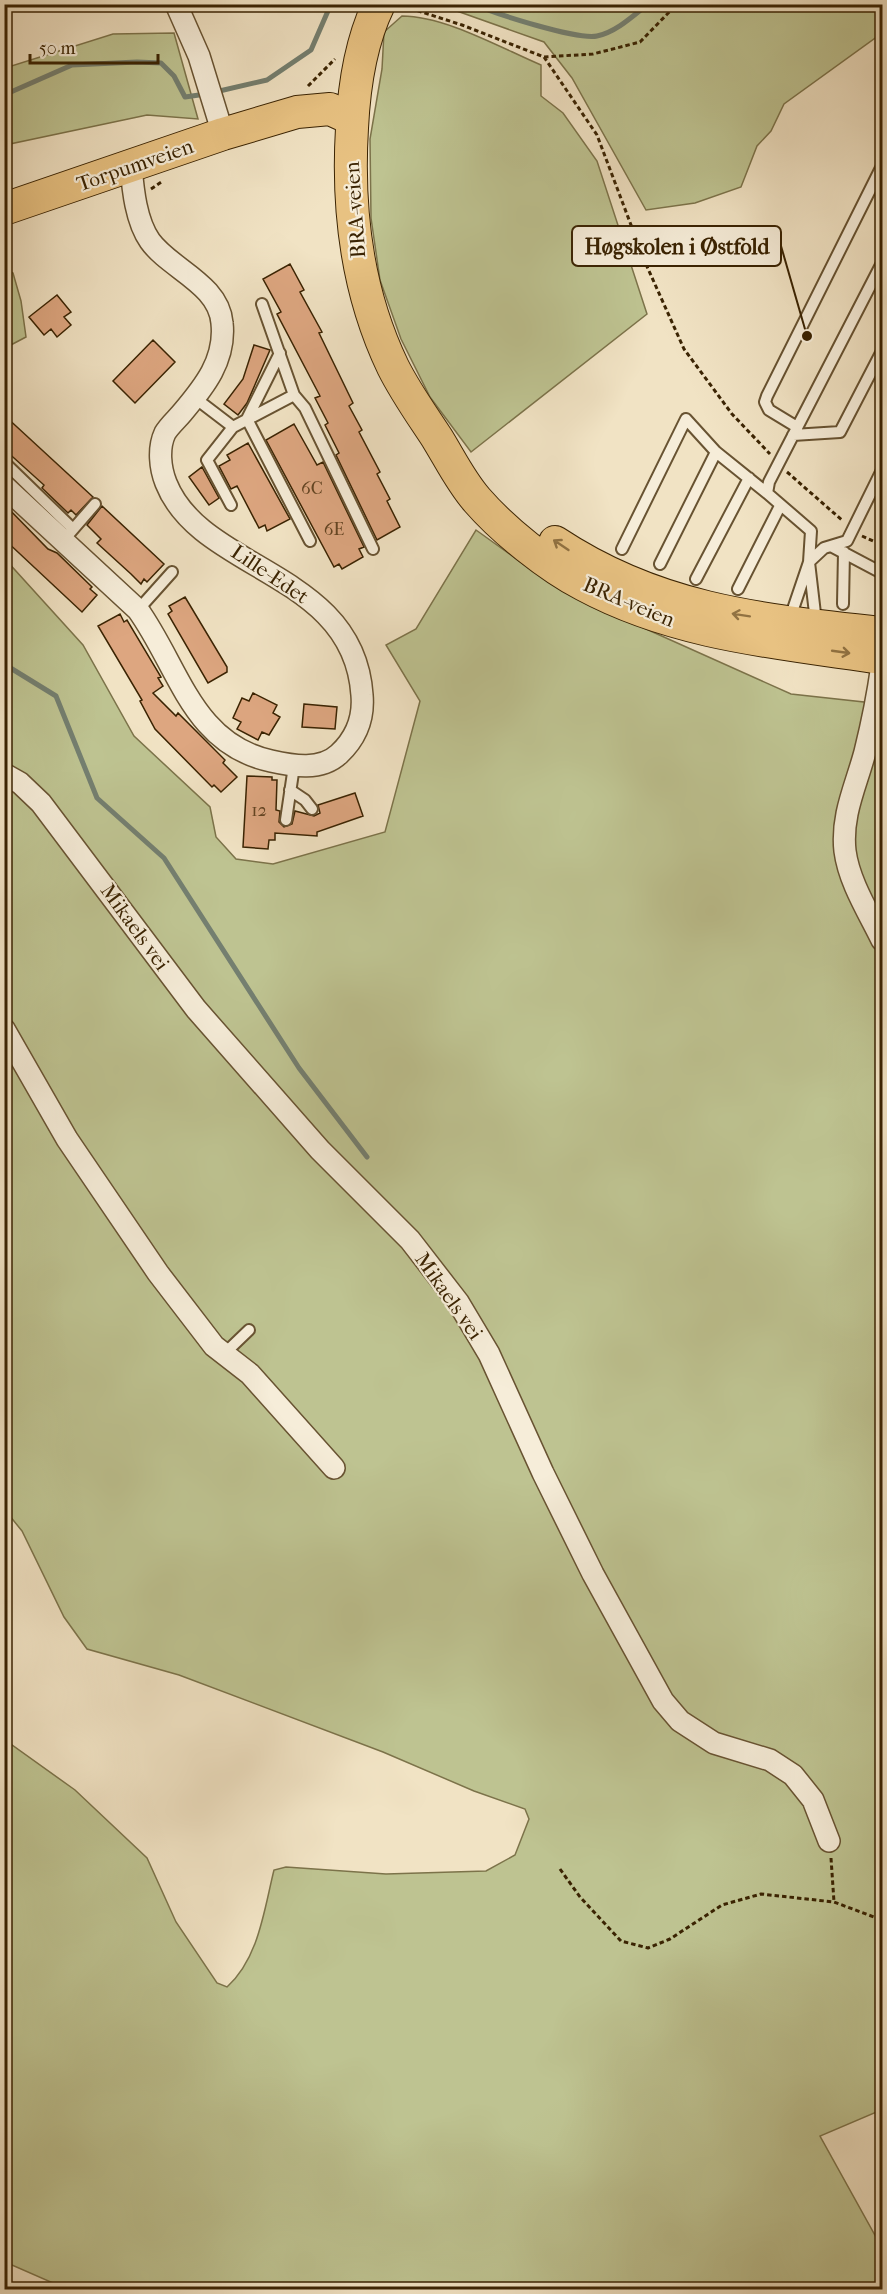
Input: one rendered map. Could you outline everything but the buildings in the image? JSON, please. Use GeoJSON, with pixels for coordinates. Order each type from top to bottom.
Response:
{"type":"FeatureCollection","features":[{"type":"Feature","properties":{"kind":"main road","name":"BRA-veien"},"geometry":{"type":"LineString","coordinates":[[389,5],[366,36],[352,119],[352,213],[362,278],[371,309],[394,368],[436,436],[507,504],[581,559],[641,588],[690,605],[801,631],[882,658]]}},
{"type":"Feature","properties":{"kind":"main road","name":"Torpumveien"},"geometry":{"type":"LineString","coordinates":[[4,208],[130,167],[219,123],[267,123],[297,112],[330,109],[352,119]]}},
{"type":"Feature","properties":{"kind":"main road","name":"BRA-veien"},"geometry":{"type":"LineString","coordinates":[[801,631],[882,633]]}},
{"type":"Feature","properties":{"kind":"street"},"geometry":{"type":"LineString","coordinates":[[176,4],[191,36],[219,123]]}},
{"type":"Feature","properties":{"kind":"street","name":"Lille-Edet"},"geometry":{"type":"LineString","coordinates":[[16,489],[68,535],[138,610],[153,632],[190,704],[215,732],[261,759],[294,766],[316,765],[332,761],[348,746],[363,715],[361,681],[350,648],[328,617],[296,588],[205,532],[179,508],[166,482],[160,457],[165,433],[195,398],[213,372],[219,357],[222,322],[212,299],[150,241],[142,227],[130,167]]}},
{"type":"Feature","properties":{"kind":"street"},"geometry":{"type":"LineString","coordinates":[[882,665],[865,752],[849,800],[844,827],[845,853],[852,878],[882,940]]}},
{"type":"Feature","properties":{"kind":"street"},"geometry":{"type":"LineString","coordinates":[[865,752],[882,725]]}},
{"type":"Feature","properties":{"kind":"street","name":"Mikaels vei"},"geometry":{"type":"LineString","coordinates":[[4,774],[20,783],[41,803],[196,1009],[320,1150],[410,1240],[458,1302],[489,1354],[543,1473],[593,1574],[667,1706],[680,1721],[714,1743],[770,1760],[793,1775],[813,1800],[829,1841]]}},
{"type":"Feature","properties":{"kind":"street"},"geometry":{"type":"LineString","coordinates":[[4,1029],[67,1139],[111,1207],[207,1338],[250,1374],[334,1468]]}},
{"type":"Feature","properties":{"kind":"lane"},"geometry":{"type":"LineString","coordinates":[[882,166],[765,402],[769,410],[795,431],[840,432],[882,351]]}},
{"type":"Feature","properties":{"kind":"lane"},"geometry":{"type":"LineString","coordinates":[[767,493],[769,482],[882,263]]}},
{"type":"Feature","properties":{"kind":"lane"},"geometry":{"type":"LineString","coordinates":[[262,304],[294,395],[306,408],[373,549]]}},
{"type":"Feature","properties":{"kind":"lane"},"geometry":{"type":"LineString","coordinates":[[248,419],[280,353]]}},
{"type":"Feature","properties":{"kind":"lane"},"geometry":{"type":"LineString","coordinates":[[231,505],[207,460],[233,427],[294,395]]}},
{"type":"Feature","properties":{"kind":"lane"},"geometry":{"type":"LineString","coordinates":[[195,398],[233,427]]}},
{"type":"Feature","properties":{"kind":"lane"},"geometry":{"type":"LineString","coordinates":[[248,419],[310,541]]}},
{"type":"Feature","properties":{"kind":"lane"},"geometry":{"type":"LineString","coordinates":[[622,549],[686,419],[716,452],[811,531],[801,631]]}},
{"type":"Feature","properties":{"kind":"lane"},"geometry":{"type":"LineString","coordinates":[[660,564],[716,452]]}},
{"type":"Feature","properties":{"kind":"lane"},"geometry":{"type":"LineString","coordinates":[[4,462],[16,489]]}},
{"type":"Feature","properties":{"kind":"lane"},"geometry":{"type":"LineString","coordinates":[[809,562],[824,548],[847,541],[879,487],[882,471]]}},
{"type":"Feature","properties":{"kind":"lane"},"geometry":{"type":"LineString","coordinates":[[696,579],[749,478]]}},
{"type":"Feature","properties":{"kind":"lane"},"geometry":{"type":"LineString","coordinates":[[68,535],[95,504]]}},
{"type":"Feature","properties":{"kind":"lane"},"geometry":{"type":"LineString","coordinates":[[738,589],[780,506]]}},
{"type":"Feature","properties":{"kind":"lane"},"geometry":{"type":"LineString","coordinates":[[831,546],[882,573]]}},
{"type":"Feature","properties":{"kind":"lane"},"geometry":{"type":"LineString","coordinates":[[843,604],[844,552]]}},
{"type":"Feature","properties":{"kind":"lane"},"geometry":{"type":"LineString","coordinates":[[801,631],[816,608],[809,562]]}},
{"type":"Feature","properties":{"kind":"lane"},"geometry":{"type":"LineString","coordinates":[[138,610],[172,572]]}},
{"type":"Feature","properties":{"kind":"lane"},"geometry":{"type":"LineString","coordinates":[[286,820],[294,766]]}},
{"type":"Feature","properties":{"kind":"lane"},"geometry":{"type":"LineString","coordinates":[[290,790],[305,800],[312,809]]}},
{"type":"Feature","properties":{"kind":"lane"},"geometry":{"type":"LineString","coordinates":[[224,1354],[249,1330]]}},
{"type":"Feature","properties":{"kind":"path"},"geometry":{"type":"LineString","coordinates":[[389,5],[462,25],[544,57],[593,54],[640,42],[677,4]]}},
{"type":"Feature","properties":{"kind":"path"},"geometry":{"type":"LineString","coordinates":[[307,88],[339,54]]}},
{"type":"Feature","properties":{"kind":"path"},"geometry":{"type":"LineString","coordinates":[[544,57],[597,135],[645,262],[684,349],[732,414],[779,464],[853,530],[882,545]]}},
{"type":"Feature","properties":{"kind":"path"},"geometry":{"type":"LineString","coordinates":[[829,1841],[834,1902]]}},
{"type":"Feature","properties":{"kind":"path"},"geometry":{"type":"LineString","coordinates":[[560,1869],[580,1897],[621,1941],[648,1948],[670,1939],[722,1905],[761,1894],[834,1902],[882,1920]]}},
{"type":"Feature","properties":{"kind":"green space"},"geometry":{"type":"Polygon","coordinates":[[[440,5],[882,5],[882,33],[784,104],[771,131],[757,146],[741,187],[695,203],[646,210],[572,78],[544,42],[440,5]]]}},
{"type":"Feature","properties":{"kind":"green space"},"geometry":{"type":"Polygon","coordinates":[[[402,16],[419,17],[454,27],[541,65],[541,96],[563,113],[597,161],[647,314],[471,452],[430,397],[401,339],[380,280],[371,218],[370,139],[382,69],[384,32],[402,16]]]}},
{"type":"Feature","properties":{"kind":"green space"},"geometry":{"type":"Polygon","coordinates":[[[174,33],[198,119],[147,115],[5,145],[5,68],[113,34],[174,33]]]}},
{"type":"Feature","properties":{"kind":"green space"},"geometry":{"type":"Polygon","coordinates":[[[5,269],[13,273],[21,301],[26,337],[7,347],[4,344],[5,269]]]}},
{"type":"Feature","properties":{"kind":"green space"},"geometry":{"type":"Polygon","coordinates":[[[476,530],[529,568],[597,607],[791,694],[882,704],[882,2104],[879,2111],[820,2136],[882,2248],[882,2289],[69,2290],[5,2262],[5,1740],[75,1790],[147,1858],[176,1922],[217,1983],[227,1987],[238,1975],[253,1948],[259,1933],[274,1870],[286,1867],[386,1874],[486,1871],[515,1855],[529,1819],[525,1809],[474,1791],[383,1752],[179,1675],[87,1649],[64,1617],[22,1531],[5,1510],[5,559],[83,645],[134,736],[210,807],[216,837],[236,859],[273,864],[385,832],[420,701],[386,645],[416,629],[476,530]]]}},
{"type":"Feature","properties":{"kind":"waterway"},"geometry":{"type":"LineString","coordinates":[[215,92],[267,80],[311,50],[331,4]]}},
{"type":"Feature","properties":{"kind":"waterway"},"geometry":{"type":"LineString","coordinates":[[475,4],[536,25],[587,36],[597,36],[611,31],[648,4]]}},
{"type":"Feature","properties":{"kind":"waterway"},"geometry":{"type":"LineString","coordinates":[[4,95],[72,65],[137,62],[161,63],[174,76],[185,97],[206,94]]}},
{"type":"Feature","properties":{"kind":"waterway"},"geometry":{"type":"LineString","coordinates":[[4,664],[56,696],[97,798],[164,858],[299,1068],[367,1157]]}},
{"type":"Feature","properties":{"kind":"place","name":"Høgskolen i Østfold"},"geometry":{"type":"Point","coordinates":[807,336]}}]}
